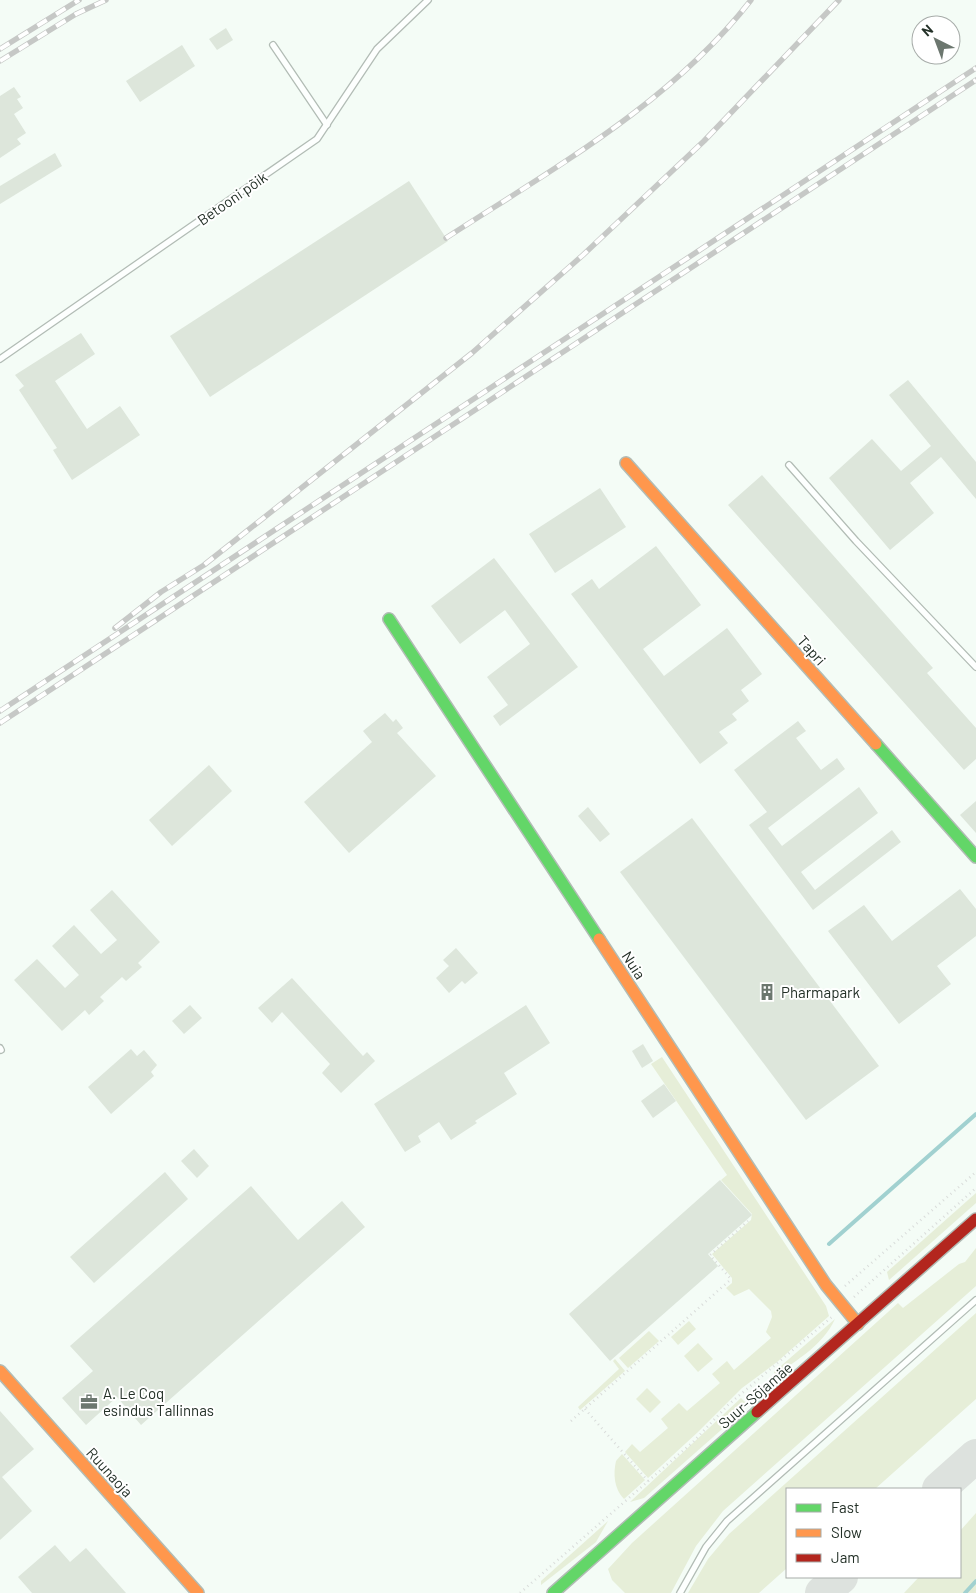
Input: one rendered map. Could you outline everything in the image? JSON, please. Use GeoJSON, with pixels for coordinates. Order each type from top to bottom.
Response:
{"type":"FeatureCollection","features":[{"type":"Feature","properties":{"kind":"street","name":"Tapri"},"geometry":{"type":"LineString","coordinates":[[626,463],[976,857]]}},
{"type":"Feature","properties":{"kind":"street","name":"Nuia"},"geometry":{"type":"LineString","coordinates":[[389,619],[834,1295],[858,1324]]}},
{"type":"Feature","properties":{"kind":"street","name":"Suur-Sõjamäe"},"geometry":{"type":"LineString","coordinates":[[553,1593],[976,1219]]}},
{"type":"Feature","properties":{"kind":"street","name":"Ruunaoja"},"geometry":{"type":"LineString","coordinates":[[0,1371],[198,1593]]}},
{"type":"Feature","properties":{"kind":"lane","name":"Betooni põik"},"geometry":{"type":"LineString","coordinates":[[0,359],[317,139],[377,49],[428,0]]}},
{"type":"Feature","properties":{"kind":"lane"},"geometry":{"type":"LineString","coordinates":[[273,45],[326,125]]}},
{"type":"Feature","properties":{"kind":"lane"},"geometry":{"type":"LineString","coordinates":[[789,465],[856,541],[976,667]]}},
{"type":"Feature","properties":{"kind":"lane"},"geometry":{"type":"LineString","coordinates":[[680,1593],[706,1547],[727,1522],[976,1300]]}},
{"type":"Feature","properties":{"kind":"path"},"geometry":{"type":"LineString","coordinates":[[834,1295],[976,1172]]}},
{"type":"Feature","properties":{"kind":"path"},"geometry":{"type":"LineString","coordinates":[[520,1593],[693,1442],[728,1405],[844,1307],[976,1188]]}},
{"type":"Feature","properties":{"kind":"path"},"geometry":{"type":"LineString","coordinates":[[572,1421],[729,1281],[730,1278],[710,1255],[748,1221]]}},
{"type":"Feature","properties":{"kind":"path"},"geometry":{"type":"LineString","coordinates":[[585,1409],[648,1481]]}},
{"type":"Feature","properties":{"kind":"green space"},"geometry":{"type":"Polygon","coordinates":[[[662,1057],[826,1306],[829,1316],[777,1362],[742,1388],[648,1478],[625,1452],[632,1444],[640,1452],[668,1428],[661,1419],[679,1403],[687,1411],[720,1383],[712,1374],[727,1361],[734,1370],[771,1338],[766,1332],[772,1317],[771,1311],[749,1289],[734,1296],[726,1288],[732,1283],[732,1278],[712,1254],[751,1220],[752,1214],[721,1180],[727,1175],[651,1064],[662,1057]]]}},
{"type":"Feature","properties":{"kind":"green space"},"geometry":{"type":"Polygon","coordinates":[[[976,1193],[976,1203],[889,1280],[887,1272],[976,1193]]]}},
{"type":"Feature","properties":{"kind":"green space"},"geometry":{"type":"Polygon","coordinates":[[[976,1248],[976,1286],[723,1511],[696,1546],[671,1593],[625,1593],[612,1580],[608,1569],[632,1543],[898,1303],[903,1308],[959,1264],[965,1262],[976,1248]]]}},
{"type":"Feature","properties":{"kind":"green space"},"geometry":{"type":"Polygon","coordinates":[[[976,1313],[976,1399],[876,1488],[786,1488],[786,1569],[759,1593],[688,1593],[708,1559],[729,1534],[976,1313]]]}},
{"type":"Feature","properties":{"kind":"green space"},"geometry":{"type":"Polygon","coordinates":[[[835,1319],[817,1344],[775,1376],[774,1372],[835,1319]]]}},
{"type":"Feature","properties":{"kind":"green space"},"geometry":{"type":"Polygon","coordinates":[[[689,1321],[696,1329],[678,1345],[671,1337],[689,1321]]]}},
{"type":"Feature","properties":{"kind":"green space"},"geometry":{"type":"Polygon","coordinates":[[[649,1331],[659,1341],[628,1368],[619,1358],[649,1331]]]}},
{"type":"Feature","properties":{"kind":"green space"},"geometry":{"type":"Polygon","coordinates":[[[698,1343],[713,1359],[698,1372],[684,1356],[698,1343]]]}},
{"type":"Feature","properties":{"kind":"green space"},"geometry":{"type":"Polygon","coordinates":[[[615,1359],[625,1371],[580,1410],[578,1407],[619,1369],[613,1361],[615,1359]]]}},
{"type":"Feature","properties":{"kind":"green space"},"geometry":{"type":"Polygon","coordinates":[[[647,1388],[661,1402],[650,1413],[636,1399],[647,1388]]]}},
{"type":"Feature","properties":{"kind":"green space"},"geometry":{"type":"Polygon","coordinates":[[[741,1398],[746,1403],[729,1423],[644,1498],[630,1502],[741,1398]]]}},
{"type":"Feature","properties":{"kind":"green space"},"geometry":{"type":"Polygon","coordinates":[[[622,1454],[645,1480],[624,1499],[616,1486],[615,1476],[616,1461],[622,1454]]]}},
{"type":"Feature","properties":{"kind":"green space"},"geometry":{"type":"Polygon","coordinates":[[[976,1513],[976,1593],[904,1593],[918,1578],[961,1578],[961,1530],[976,1513]]]}},
{"type":"Feature","properties":{"kind":"green space"},"geometry":{"type":"Polygon","coordinates":[[[608,1521],[596,1542],[541,1585],[541,1581],[608,1521]]]}},
{"type":"Feature","properties":{"kind":"building"},"geometry":{"type":"Polygon","coordinates":[[[226,28],[233,40],[217,50],[209,39],[226,28]]]}},
{"type":"Feature","properties":{"kind":"building"},"geometry":{"type":"Polygon","coordinates":[[[182,45],[195,66],[140,102],[126,81],[182,45]]]}},
{"type":"Feature","properties":{"kind":"building"},"geometry":{"type":"Polygon","coordinates":[[[14,87],[21,97],[17,99],[23,108],[14,114],[26,133],[17,139],[21,144],[0,158],[0,96],[14,87]]]}},
{"type":"Feature","properties":{"kind":"building"},"geometry":{"type":"Polygon","coordinates":[[[55,153],[62,166],[0,204],[0,186],[55,153]]]}},
{"type":"Feature","properties":{"kind":"building"},"geometry":{"type":"Polygon","coordinates":[[[409,181],[448,241],[210,397],[170,336],[409,181]]]}},
{"type":"Feature","properties":{"kind":"building"},"geometry":{"type":"Polygon","coordinates":[[[81,333],[95,354],[55,381],[87,429],[120,406],[140,435],[72,480],[53,450],[57,448],[19,390],[24,386],[15,375],[81,333]]]}},
{"type":"Feature","properties":{"kind":"building"},"geometry":{"type":"Polygon","coordinates":[[[908,380],[976,462],[976,499],[941,457],[910,483],[934,513],[890,550],[829,478],[872,439],[901,471],[931,446],[889,395],[908,380]]]}},
{"type":"Feature","properties":{"kind":"building"},"geometry":{"type":"Polygon","coordinates":[[[762,475],[933,668],[927,673],[976,728],[976,759],[964,770],[728,505],[762,475]]]}},
{"type":"Feature","properties":{"kind":"building"},"geometry":{"type":"Polygon","coordinates":[[[600,488],[626,527],[555,573],[529,534],[600,488]]]}},
{"type":"Feature","properties":{"kind":"building"},"geometry":{"type":"Polygon","coordinates":[[[656,546],[701,605],[643,649],[664,676],[727,628],[762,674],[741,690],[749,701],[732,714],[737,720],[719,732],[728,743],[700,764],[571,594],[592,579],[599,589],[656,546]]]}},
{"type":"Feature","properties":{"kind":"building"},"geometry":{"type":"Polygon","coordinates":[[[494,558],[578,667],[500,726],[493,716],[508,705],[487,677],[530,644],[505,610],[460,644],[431,606],[494,558]]]}},
{"type":"Feature","properties":{"kind":"building"},"geometry":{"type":"Polygon","coordinates":[[[385,713],[393,722],[396,719],[403,728],[397,733],[436,776],[349,853],[304,802],[372,742],[363,731],[385,713]]]}},
{"type":"Feature","properties":{"kind":"building"},"geometry":{"type":"Polygon","coordinates":[[[798,721],[806,731],[796,738],[821,770],[837,758],[845,769],[768,828],[782,846],[859,787],[878,813],[801,872],[815,890],[892,830],[901,842],[813,910],[749,825],[767,812],[734,770],[798,721]]]}},
{"type":"Feature","properties":{"kind":"building"},"geometry":{"type":"Polygon","coordinates":[[[209,765],[232,791],[172,846],[149,820],[209,765]]]}},
{"type":"Feature","properties":{"kind":"building"},"geometry":{"type":"Polygon","coordinates":[[[976,801],[976,833],[960,815],[976,801]]]}},
{"type":"Feature","properties":{"kind":"building"},"geometry":{"type":"Polygon","coordinates":[[[588,807],[610,834],[600,842],[578,816],[588,807]]]}},
{"type":"Feature","properties":{"kind":"building","name":"Pharmapark"},"geometry":{"type":"Polygon","coordinates":[[[692,818],[879,1066],[806,1120],[620,872],[692,818]]]}},
{"type":"Feature","properties":{"kind":"building"},"geometry":{"type":"Polygon","coordinates":[[[960,889],[976,909],[976,936],[937,966],[951,984],[899,1024],[828,931],[864,905],[892,941],[960,889]]]}},
{"type":"Feature","properties":{"kind":"building"},"geometry":{"type":"Polygon","coordinates":[[[112,890],[160,942],[138,963],[142,967],[126,981],[122,977],[100,997],[104,1001],[89,1015],[85,1010],[62,1031],[14,980],[37,959],[65,988],[79,975],[52,946],[74,925],[101,954],[117,940],[90,910],[112,890]]]}},
{"type":"Feature","properties":{"kind":"building"},"geometry":{"type":"Polygon","coordinates":[[[456,948],[478,973],[465,984],[462,981],[449,993],[436,978],[449,966],[443,960],[456,948]]]}},
{"type":"Feature","properties":{"kind":"building"},"geometry":{"type":"Polygon","coordinates":[[[292,978],[363,1056],[367,1052],[375,1061],[341,1093],[322,1073],[330,1064],[282,1012],[272,1023],[258,1008],[292,978]]]}},
{"type":"Feature","properties":{"kind":"building"},"geometry":{"type":"Polygon","coordinates":[[[190,1005],[202,1018],[184,1034],[172,1021],[190,1005]]]}},
{"type":"Feature","properties":{"kind":"building"},"geometry":{"type":"Polygon","coordinates":[[[526,1005],[550,1043],[504,1073],[517,1094],[475,1121],[477,1123],[451,1140],[439,1122],[418,1136],[421,1142],[405,1152],[374,1104],[526,1005]]]}},
{"type":"Feature","properties":{"kind":"building"},"geometry":{"type":"Polygon","coordinates":[[[643,1044],[653,1061],[642,1068],[632,1051],[643,1044]]]}},
{"type":"Feature","properties":{"kind":"building"},"geometry":{"type":"Polygon","coordinates":[[[131,1049],[137,1056],[144,1050],[157,1065],[151,1072],[154,1076],[111,1114],[88,1087],[131,1049]]]}},
{"type":"Feature","properties":{"kind":"building"},"geometry":{"type":"Polygon","coordinates":[[[664,1084],[676,1101],[653,1118],[641,1101],[664,1084]]]}},
{"type":"Feature","properties":{"kind":"building"},"geometry":{"type":"Polygon","coordinates":[[[194,1149],[209,1166],[197,1178],[181,1161],[194,1149]]]}},
{"type":"Feature","properties":{"kind":"building"},"geometry":{"type":"Polygon","coordinates":[[[165,1172],[188,1199],[94,1283],[70,1257],[165,1172]]]}},
{"type":"Feature","properties":{"kind":"building"},"geometry":{"type":"Polygon","coordinates":[[[720,1180],[752,1215],[708,1254],[718,1266],[610,1361],[569,1314],[720,1180]]]}},
{"type":"Feature","properties":{"kind":"building"},"geometry":{"type":"Polygon","coordinates":[[[251,1186],[298,1240],[342,1201],[365,1227],[141,1425],[117,1397],[86,1425],[62,1398],[93,1371],[70,1346],[251,1186]]]}},
{"type":"Feature","properties":{"kind":"building"},"geometry":{"type":"Polygon","coordinates":[[[0,1411],[34,1449],[2,1477],[32,1511],[0,1540],[0,1411]]]}},
{"type":"Feature","properties":{"kind":"building"},"geometry":{"type":"Polygon","coordinates":[[[55,1545],[70,1562],[86,1548],[126,1593],[32,1593],[18,1577],[55,1545]]]}},
{"type":"Feature","properties":{"kind":"waterway"},"geometry":{"type":"LineString","coordinates":[[829,1244],[976,1114]]}},
{"type":"Feature","properties":{"kind":"waterway"},"geometry":{"type":"LineString","coordinates":[[965,1593],[976,1581]]}},
{"type":"Feature","properties":{"kind":"taxiway"},"geometry":{"type":"LineString","coordinates":[[940,1488],[976,1456]]}},
{"type":"Feature","properties":{"kind":"taxiway"},"geometry":{"type":"LineString","coordinates":[[822,1593],[840,1578]]}},
{"type":"Feature","properties":{"kind":"railway"},"geometry":{"type":"LineString","coordinates":[[0,49],[79,0]]}},
{"type":"Feature","properties":{"kind":"railway"},"geometry":{"type":"LineString","coordinates":[[0,61],[76,14],[106,0]]}},
{"type":"Feature","properties":{"kind":"railway"},"geometry":{"type":"LineString","coordinates":[[446,238],[569,159],[648,102],[685,71],[719,37],[751,0]]}},
{"type":"Feature","properties":{"kind":"railway"},"geometry":{"type":"LineString","coordinates":[[115,628],[161,592],[204,565],[472,353],[583,255],[704,141],[839,0]]}},
{"type":"Feature","properties":{"kind":"railway"},"geometry":{"type":"LineString","coordinates":[[0,711],[976,68]]}},
{"type":"Feature","properties":{"kind":"railway"},"geometry":{"type":"LineString","coordinates":[[0,723],[976,80]]}},
{"type":"Feature","properties":{"kind":"traffic: fast"},"geometry":{"type":"LineString","coordinates":[[389,619],[599,939]]}},
{"type":"Feature","properties":{"kind":"traffic: fast"},"geometry":{"type":"LineString","coordinates":[[876,744],[976,857]]}},
{"type":"Feature","properties":{"kind":"traffic: fast"},"geometry":{"type":"LineString","coordinates":[[553,1593],[757,1412]]}},
{"type":"Feature","properties":{"kind":"traffic: slow"},"geometry":{"type":"LineString","coordinates":[[626,463],[876,744]]}},
{"type":"Feature","properties":{"kind":"traffic: slow"},"geometry":{"type":"LineString","coordinates":[[599,939],[826,1285],[858,1324]]}},
{"type":"Feature","properties":{"kind":"traffic: slow"},"geometry":{"type":"LineString","coordinates":[[0,1371],[198,1593]]}},
{"type":"Feature","properties":{"kind":"traffic: jam"},"geometry":{"type":"LineString","coordinates":[[757,1412],[976,1219]]}},
{"type":"Feature","properties":{"kind":"place","name":"Pharmapark"},"geometry":{"type":"Point","coordinates":[767,992]}},
{"type":"Feature","properties":{"kind":"place","name":"A. Le Coq esindus Tallinnas"},"geometry":{"type":"Point","coordinates":[89,1402]}}]}
